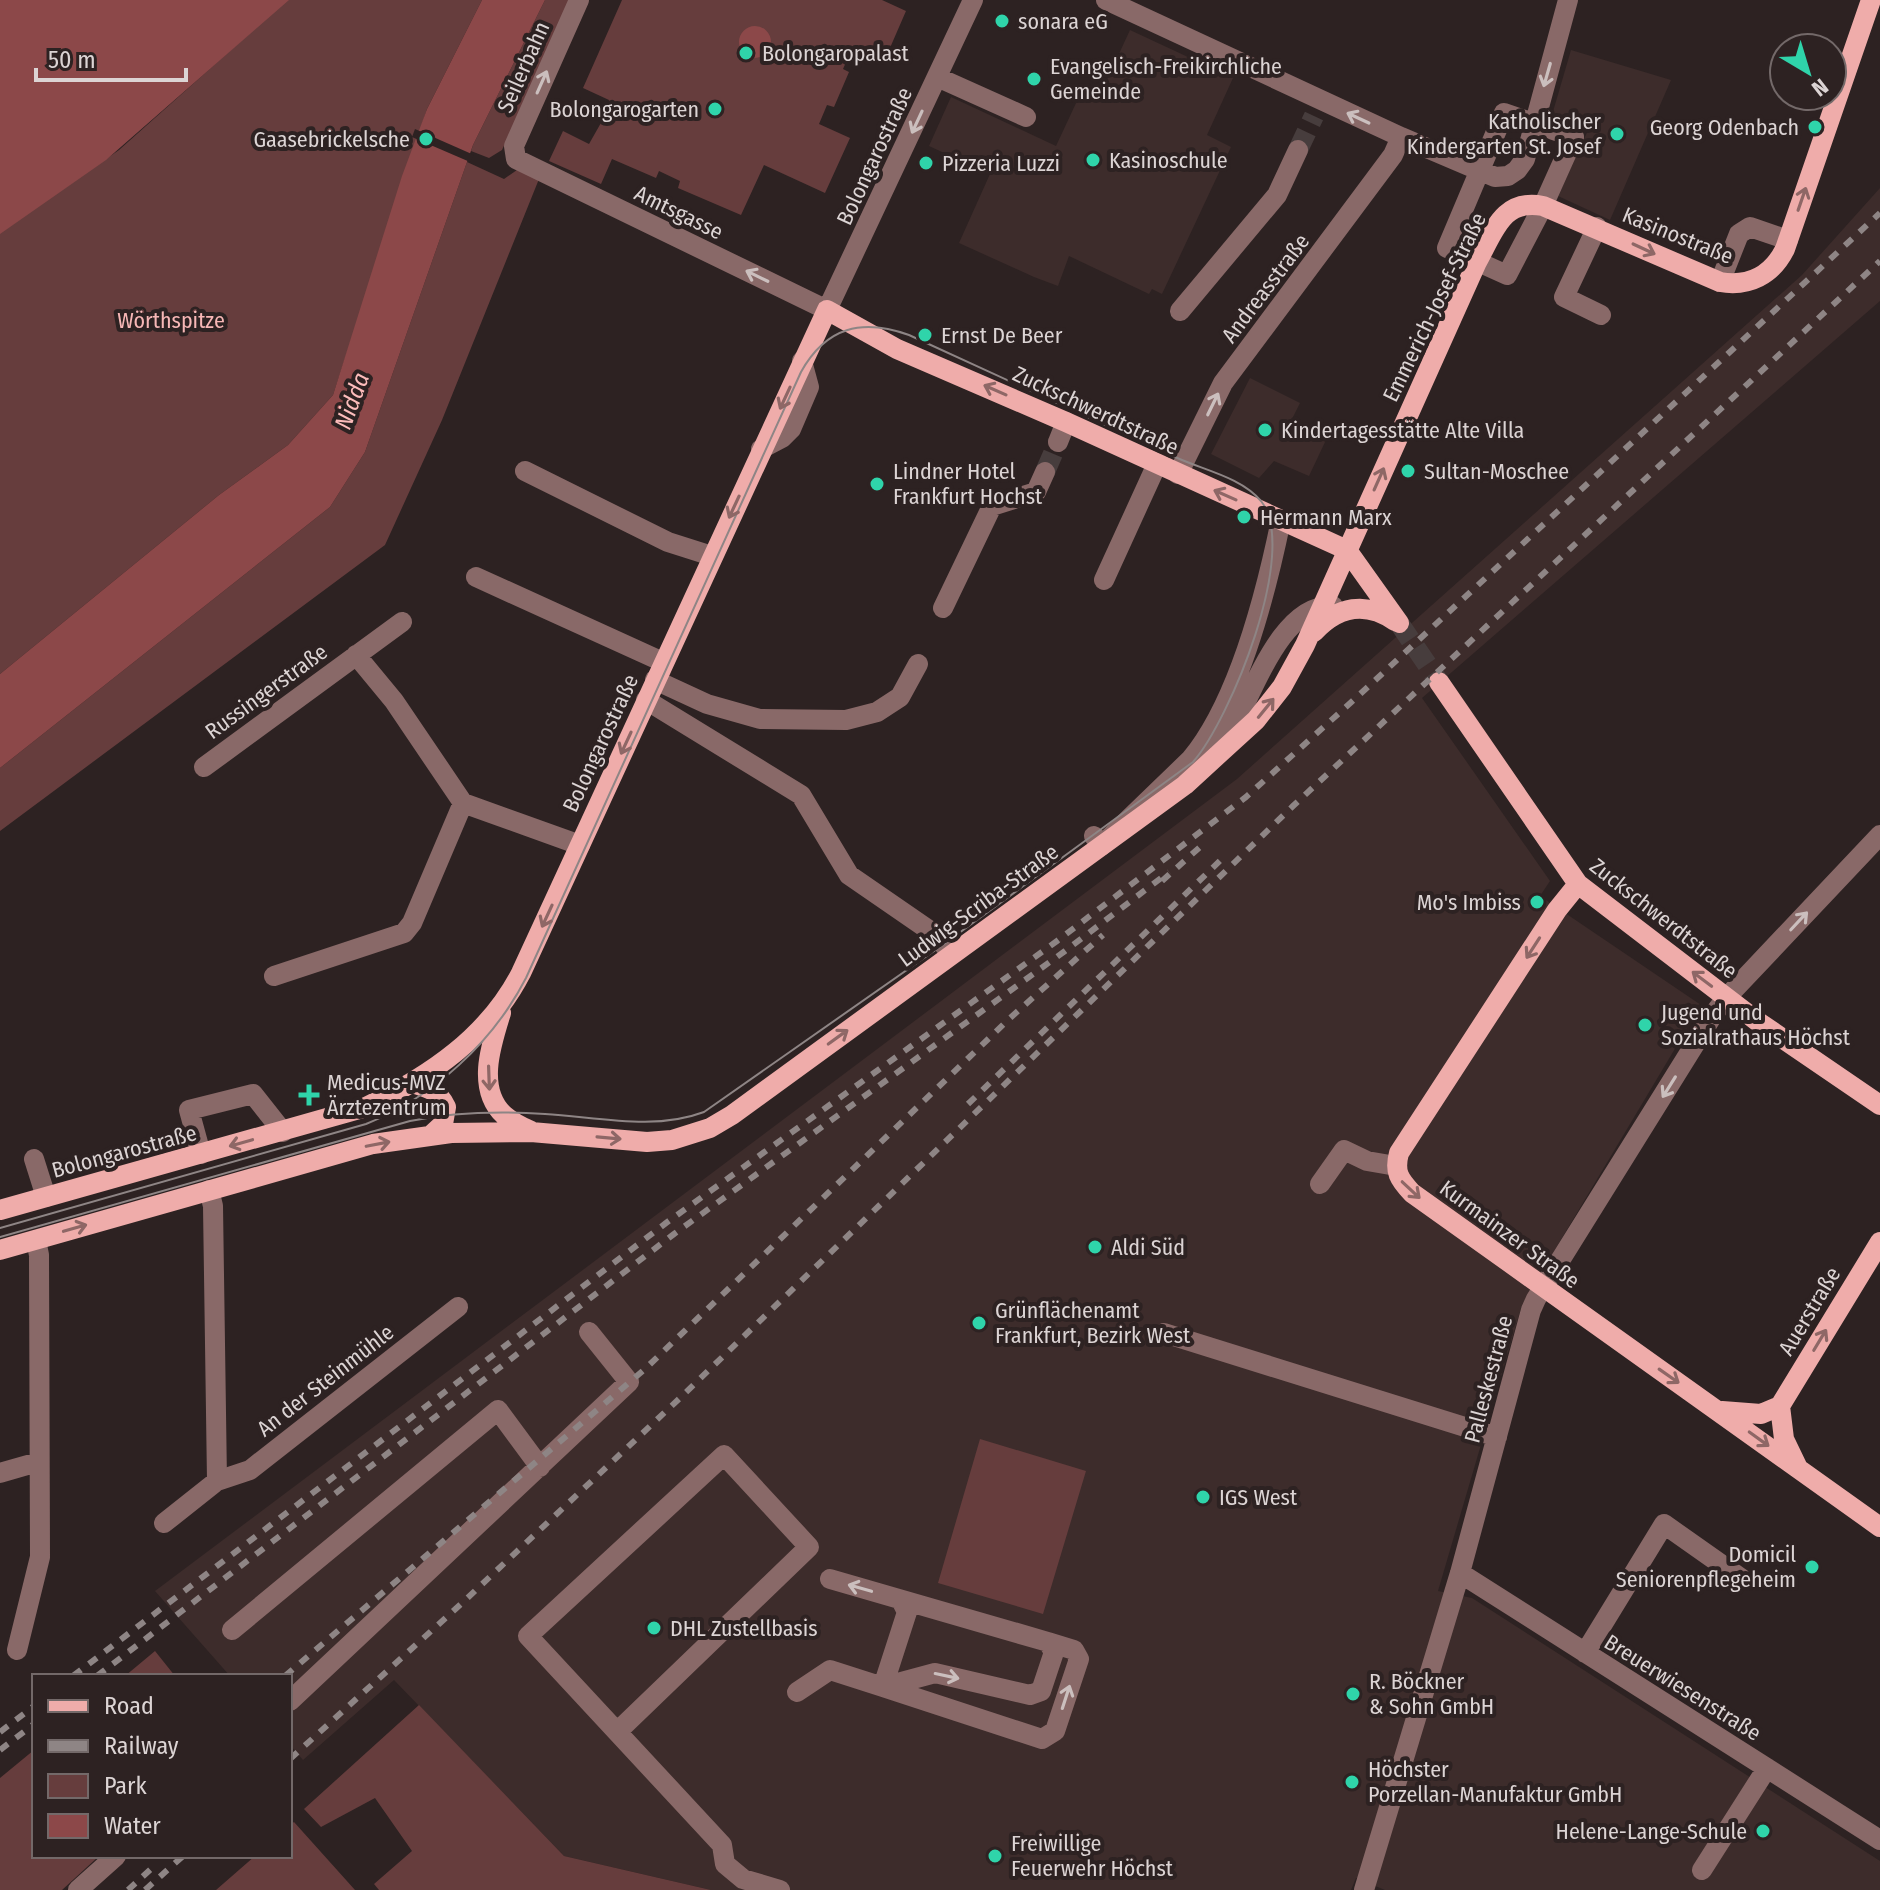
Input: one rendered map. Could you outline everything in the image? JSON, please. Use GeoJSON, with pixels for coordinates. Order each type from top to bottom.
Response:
{"type":"FeatureCollection","features":[{"type":"Feature","properties":{"kind":"main road","name":"Kasinostraße"},"geometry":{"type":"LineString","coordinates":[[1519,205],[1543,206],[1720,282],[1740,283],[1765,274],[1780,258],[1788,240],[1871,0]]}},
{"type":"Feature","properties":{"kind":"main road","name":"Emmerich-Josef-Straße"},"geometry":{"type":"LineString","coordinates":[[1347,550],[1477,262],[1502,218],[1519,205]]}},
{"type":"Feature","properties":{"kind":"main road","name":"Bolongarostraße"},"geometry":{"type":"LineString","coordinates":[[0,1210],[366,1107],[411,1083],[465,1045],[503,1006],[827,310]]}},
{"type":"Feature","properties":{"kind":"main road","name":"Zuckschwerdtstraße"},"geometry":{"type":"LineString","coordinates":[[827,310],[897,349],[1347,550]]}},
{"type":"Feature","properties":{"kind":"main road","name":"Ludwig-Scriba-Straße"},"geometry":{"type":"LineString","coordinates":[[531,1132],[647,1142],[672,1140],[710,1128],[950,954],[1097,841],[1185,785],[1213,760],[1269,706],[1305,645],[1347,550]]}},
{"type":"Feature","properties":{"kind":"main road"},"geometry":{"type":"LineString","coordinates":[[1305,645],[1323,623],[1353,607],[1384,613],[1399,623],[1347,550]]}},
{"type":"Feature","properties":{"kind":"main road","name":"Zuckschwerdtstraße"},"geometry":{"type":"LineString","coordinates":[[1439,682],[1578,884],[1726,998],[1880,1105]]}},
{"type":"Feature","properties":{"kind":"main road"},"geometry":{"type":"LineString","coordinates":[[1396,1166],[1407,1140],[1557,910],[1578,884]]}},
{"type":"Feature","properties":{"kind":"main road"},"geometry":{"type":"LineString","coordinates":[[503,1006],[489,1057],[488,1088],[505,1117],[531,1132]]}},
{"type":"Feature","properties":{"kind":"main road"},"geometry":{"type":"LineString","coordinates":[[411,1083],[430,1088],[446,1107],[443,1124],[430,1136]]}},
{"type":"Feature","properties":{"kind":"main road"},"geometry":{"type":"LineString","coordinates":[[0,1250],[373,1144],[430,1136],[531,1132]]}},
{"type":"Feature","properties":{"kind":"main road","name":"Kurmainzer Straße"},"geometry":{"type":"LineString","coordinates":[[1396,1166],[1397,1175],[1412,1193],[1880,1527]]}},
{"type":"Feature","properties":{"kind":"main road","name":"Auerstraße"},"geometry":{"type":"LineString","coordinates":[[1780,1406],[1880,1242]]}},
{"type":"Feature","properties":{"kind":"main road"},"geometry":{"type":"LineString","coordinates":[[1718,1410],[1761,1414],[1780,1406],[1784,1439],[1799,1470]]}},
{"type":"Feature","properties":{"kind":"street","name":"Seilerbahn"},"geometry":{"type":"LineString","coordinates":[[513,154],[579,0]]}},
{"type":"Feature","properties":{"kind":"street","name":"Bolongarostraße"},"geometry":{"type":"LineString","coordinates":[[827,310],[973,0]]}},
{"type":"Feature","properties":{"kind":"street"},"geometry":{"type":"LineString","coordinates":[[1106,0],[1318,109],[1401,137],[1495,177],[1508,176],[1525,159],[1568,0]]}},
{"type":"Feature","properties":{"kind":"street"},"geometry":{"type":"LineString","coordinates":[[937,77],[1026,117]]}},
{"type":"Feature","properties":{"kind":"street"},"geometry":{"type":"LineString","coordinates":[[1504,113],[1534,122],[1574,137],[1507,275],[1447,248],[1504,113]]}},
{"type":"Feature","properties":{"kind":"street","name":"Andreasstraße"},"geometry":{"type":"LineString","coordinates":[[1178,474],[1223,383],[1393,155],[1401,137]]}},
{"type":"Feature","properties":{"kind":"street"},"geometry":{"type":"LineString","coordinates":[[1180,311],[1277,195],[1298,150]]}},
{"type":"Feature","properties":{"kind":"street","name":"Amtsgasse"},"geometry":{"type":"LineString","coordinates":[[513,154],[521,162],[827,310]]}},
{"type":"Feature","properties":{"kind":"street","name":"Emmerich-Josef-Straße"},"geometry":{"type":"LineString","coordinates":[[1508,176],[1519,205]]}},
{"type":"Feature","properties":{"kind":"street"},"geometry":{"type":"LineString","coordinates":[[1597,227],[1564,297],[1601,315]]}},
{"type":"Feature","properties":{"kind":"street"},"geometry":{"type":"LineString","coordinates":[[1720,282],[1739,234],[1750,227],[1788,240]]}},
{"type":"Feature","properties":{"kind":"street"},"geometry":{"type":"LineString","coordinates":[[1058,442],[1066,422]]}},
{"type":"Feature","properties":{"kind":"street"},"geometry":{"type":"LineString","coordinates":[[1104,580],[1157,464]]}},
{"type":"Feature","properties":{"kind":"street"},"geometry":{"type":"LineString","coordinates":[[525,471],[668,542],[712,556]]}},
{"type":"Feature","properties":{"kind":"street"},"geometry":{"type":"LineString","coordinates":[[943,608],[992,506],[1036,492],[1045,472]]}},
{"type":"Feature","properties":{"kind":"street"},"geometry":{"type":"LineString","coordinates":[[1097,841],[1191,759],[1203,744],[1228,694],[1256,620],[1281,520]]}},
{"type":"Feature","properties":{"kind":"street"},"geometry":{"type":"LineString","coordinates":[[476,577],[659,671],[707,704],[760,719],[846,720],[877,712],[900,697],[918,664]]}},
{"type":"Feature","properties":{"kind":"street"},"geometry":{"type":"LineString","coordinates":[[1213,760],[1232,733],[1277,643],[1295,621],[1321,606],[1353,607]]}},
{"type":"Feature","properties":{"kind":"street","name":"Russingerstraße"},"geometry":{"type":"LineString","coordinates":[[204,767],[402,622]]}},
{"type":"Feature","properties":{"kind":"street","name":"Russingerstraße"},"geometry":{"type":"LineString","coordinates":[[356,655],[394,701],[463,803]]}},
{"type":"Feature","properties":{"kind":"street"},"geometry":{"type":"LineString","coordinates":[[646,700],[801,795],[849,875],[939,937],[950,954]]}},
{"type":"Feature","properties":{"kind":"street"},"geometry":{"type":"LineString","coordinates":[[274,976],[404,933],[412,923],[463,803],[580,845]]}},
{"type":"Feature","properties":{"kind":"street","name":"Palleskestraße"},"geometry":{"type":"LineString","coordinates":[[1364,1890],[1460,1573],[1531,1310],[1713,1015],[1880,835]]}},
{"type":"Feature","properties":{"kind":"street"},"geometry":{"type":"LineString","coordinates":[[201,1154],[189,1110],[253,1094],[283,1132]]}},
{"type":"Feature","properties":{"kind":"street"},"geometry":{"type":"LineString","coordinates":[[1320,1184],[1344,1150],[1367,1161],[1396,1166]]}},
{"type":"Feature","properties":{"kind":"street"},"geometry":{"type":"LineString","coordinates":[[34,1159],[46,1197]]}},
{"type":"Feature","properties":{"kind":"street"},"geometry":{"type":"LineString","coordinates":[[209,1190],[213,1206],[217,1481]]}},
{"type":"Feature","properties":{"kind":"street"},"geometry":{"type":"LineString","coordinates":[[17,1650],[40,1557],[39,1255],[36,1240]]}},
{"type":"Feature","properties":{"kind":"street","name":"An der Steinmühle"},"geometry":{"type":"LineString","coordinates":[[164,1523],[217,1481],[250,1470],[458,1307]]}},
{"type":"Feature","properties":{"kind":"street"},"geometry":{"type":"LineString","coordinates":[[292,1699],[629,1382],[589,1332]]}},
{"type":"Feature","properties":{"kind":"street"},"geometry":{"type":"LineString","coordinates":[[1164,1333],[1497,1437]]}},
{"type":"Feature","properties":{"kind":"street"},"geometry":{"type":"LineString","coordinates":[[232,1630],[498,1410],[540,1467]]}},
{"type":"Feature","properties":{"kind":"street"},"geometry":{"type":"LineString","coordinates":[[617,1732],[809,1547],[724,1455],[528,1636],[617,1732],[722,1845],[725,1864],[743,1879],[780,1890]]}},
{"type":"Feature","properties":{"kind":"street"},"geometry":{"type":"LineString","coordinates":[[0,1473],[38,1462]]}},
{"type":"Feature","properties":{"kind":"street"},"geometry":{"type":"LineString","coordinates":[[1585,1653],[1664,1524],[1742,1579]]}},
{"type":"Feature","properties":{"kind":"street","name":"Breuerwiesenstraße"},"geometry":{"type":"LineString","coordinates":[[1460,1573],[1880,1840]]}},
{"type":"Feature","properties":{"kind":"street"},"geometry":{"type":"LineString","coordinates":[[797,1692],[830,1670],[1042,1739],[1055,1731],[1079,1659],[1074,1650],[830,1579]]}},
{"type":"Feature","properties":{"kind":"street"},"geometry":{"type":"LineString","coordinates":[[880,1686],[885,1680],[907,1612],[901,1600]]}},
{"type":"Feature","properties":{"kind":"street"},"geometry":{"type":"LineString","coordinates":[[880,1686],[935,1673],[1030,1695],[1041,1691],[1054,1652],[1048,1642]]}},
{"type":"Feature","properties":{"kind":"street"},"geometry":{"type":"LineString","coordinates":[[1702,1870],[1767,1768]]}},
{"type":"Feature","properties":{"kind":"street"},"geometry":{"type":"LineString","coordinates":[[78,1890],[114,1858]]}},
{"type":"Feature","properties":{"kind":"shaded area","name":"Kasinoschule"},"geometry":{"type":"Polygon","coordinates":[[[1130,30],[1233,78],[1207,135],[1231,147],[1162,294],[1152,289],[1149,294],[1069,256],[1058,286],[959,243],[990,174],[929,146],[951,97],[1056,146],[1084,86],[1099,97],[1130,30]]]}},
{"type":"Feature","properties":{"kind":"shaded area","name":"Katholischer Kindergarten St. Josef"},"geometry":{"type":"Polygon","coordinates":[[[1571,50],[1671,80],[1610,220],[1558,196],[1590,126],[1552,115],[1571,50]]]}},
{"type":"Feature","properties":{"kind":"shaded area"},"geometry":{"type":"Polygon","coordinates":[[[1880,188],[1880,301],[1422,698],[1550,881],[1540,896],[1701,1005],[1522,1305],[1438,1591],[1472,1598],[1880,1861],[1880,1890],[1385,1890],[1356,1878],[1351,1890],[711,1890],[564,1856],[394,1680],[303,1760],[292,1747],[292,1674],[228,1674],[155,1591],[1237,779],[1802,275],[1880,188]]]}},
{"type":"Feature","properties":{"kind":"shaded area","name":"Kindertagesstätte Alte Villa"},"geometry":{"type":"Polygon","coordinates":[[[1250,378],[1300,403],[1292,419],[1307,426],[1305,433],[1326,440],[1309,476],[1274,461],[1259,478],[1211,454],[1250,378]]]}},
{"type":"Feature","properties":{"kind":"green space","name":"Wörthspitze"},"geometry":{"type":"Polygon","coordinates":[[[287,0],[482,0],[427,109],[333,395],[288,445],[219,495],[0,674],[0,233],[119,150],[287,0]]]}},
{"type":"Feature","properties":{"kind":"green space"},"geometry":{"type":"Polygon","coordinates":[[[545,0],[571,0],[502,150],[489,158],[471,151],[473,145],[545,0]]]}},
{"type":"Feature","properties":{"kind":"green space","name":"Bolongarogarten"},"geometry":{"type":"Polygon","coordinates":[[[622,0],[882,0],[906,11],[883,64],[851,51],[843,69],[849,72],[834,107],[827,105],[819,124],[850,138],[825,193],[764,165],[741,215],[678,188],[680,181],[659,171],[656,178],[612,159],[601,184],[549,161],[563,131],[589,144],[606,114],[609,100],[583,88],[622,0]]]}},
{"type":"Feature","properties":{"kind":"green space"},"geometry":{"type":"Polygon","coordinates":[[[467,162],[504,179],[517,170],[539,179],[442,420],[385,545],[0,831],[0,768],[330,507],[365,452],[467,162]]]}},
{"type":"Feature","properties":{"kind":"green space"},"geometry":{"type":"Polygon","coordinates":[[[980,1439],[1086,1471],[1043,1614],[938,1583],[980,1439]]]}},
{"type":"Feature","properties":{"kind":"green space"},"geometry":{"type":"Polygon","coordinates":[[[155,1651],[173,1674],[127,1674],[155,1651]]]}},
{"type":"Feature","properties":{"kind":"green space"},"geometry":{"type":"Polygon","coordinates":[[[419,1705],[564,1856],[711,1890],[379,1890],[374,1884],[412,1851],[375,1798],[321,1827],[304,1809],[419,1705]]]}},
{"type":"Feature","properties":{"kind":"green space"},"geometry":{"type":"Polygon","coordinates":[[[32,1752],[32,1858],[97,1858],[62,1890],[0,1890],[0,1778],[32,1752]]]}},
{"type":"Feature","properties":{"kind":"green space"},"geometry":{"type":"Polygon","coordinates":[[[294,1822],[355,1890],[216,1890],[253,1858],[292,1858],[294,1822]]]}},
{"type":"Feature","properties":{"kind":"water"},"geometry":{"type":"Polygon","coordinates":[[[0,0],[289,0],[106,160],[0,234],[0,0]]]}},
{"type":"Feature","properties":{"kind":"water","name":"Nidda"},"geometry":{"type":"Polygon","coordinates":[[[482,0],[545,0],[473,145],[365,452],[330,507],[0,768],[0,674],[219,495],[288,445],[333,395],[402,176],[427,109],[482,0]]]}},
{"type":"Feature","properties":{"kind":"water"},"geometry":{"type":"Polygon","coordinates":[[[755,26],[766,31],[771,42],[766,53],[755,58],[744,53],[739,42],[744,31],[755,26]]]}},
{"type":"Feature","properties":{"kind":"pier","name":"Gaasebrickelsche"},"geometry":{"type":"Polygon","coordinates":[[[415,129],[474,155],[470,162],[412,137],[415,129]]]}},
{"type":"Feature","properties":{"kind":"tunnel"},"geometry":{"type":"LineString","coordinates":[[1298,150],[1314,116]]}},
{"type":"Feature","properties":{"kind":"tunnel"},"geometry":{"type":"LineString","coordinates":[[1045,472],[1058,442]]}},
{"type":"Feature","properties":{"kind":"tunnel"},"geometry":{"type":"LineString","coordinates":[[1399,623],[1439,682]]}},
{"type":"Feature","properties":{"kind":"tram line"},"geometry":{"type":"LineString","coordinates":[[0,1228],[366,1124],[391,1113],[438,1083],[479,1045],[497,1024],[526,978],[801,372],[811,357],[834,336],[861,327],[876,327],[909,335],[1232,480],[1261,501],[1271,525],[1272,557],[1256,634],[1225,710],[1193,762],[944,944],[704,1112],[685,1118],[645,1122],[511,1113],[460,1114],[410,1121],[0,1237]]}},
{"type":"Feature","properties":{"kind":"railway"},"geometry":{"type":"LineString","coordinates":[[76,1674],[666,1223],[1057,941],[1246,797],[1880,213]]}},
{"type":"Feature","properties":{"kind":"railway"},"geometry":{"type":"LineString","coordinates":[[292,1757],[461,1604],[681,1397],[1293,806],[1880,261]]}},
{"type":"Feature","properties":{"kind":"railway"},"geometry":{"type":"LineString","coordinates":[[1162,881],[1200,847]]}},
{"type":"Feature","properties":{"kind":"railway"},"geometry":{"type":"LineString","coordinates":[[968,1104],[1227,854]]}},
{"type":"Feature","properties":{"kind":"railway"},"geometry":{"type":"LineString","coordinates":[[100,1674],[674,1234],[1169,872]]}},
{"type":"Feature","properties":{"kind":"railway"},"geometry":{"type":"LineString","coordinates":[[287,1674],[645,1369],[1009,1019],[1103,935]]}},
{"type":"Feature","properties":{"kind":"railway"},"geometry":{"type":"LineString","coordinates":[[0,1732],[32,1708]]}},
{"type":"Feature","properties":{"kind":"railway"},"geometry":{"type":"LineString","coordinates":[[0,1750],[32,1726]]}},
{"type":"Feature","properties":{"kind":"railway"},"geometry":{"type":"LineString","coordinates":[[145,1890],[181,1858]]}},
{"type":"Feature","properties":{"kind":"railway"},"geometry":{"type":"LineString","coordinates":[[128,1890],[151,1869]]}},
{"type":"Feature","properties":{"kind":"place","name":"sonara eG"},"geometry":{"type":"Point","coordinates":[1002,21]}},
{"type":"Feature","properties":{"kind":"place","name":"Bolongaropalast"},"geometry":{"type":"Point","coordinates":[746,53]}},
{"type":"Feature","properties":{"kind":"place","name":"Evangelisch-Freikirchliche Gemeinde"},"geometry":{"type":"Point","coordinates":[1034,79]}},
{"type":"Feature","properties":{"kind":"place","name":"Bolongarogarten"},"geometry":{"type":"Point","coordinates":[715,109]}},
{"type":"Feature","properties":{"kind":"place","name":"Georg Odenbach"},"geometry":{"type":"Point","coordinates":[1815,127]}},
{"type":"Feature","properties":{"kind":"place","name":"Katholischer Kindergarten St. Josef"},"geometry":{"type":"Point","coordinates":[1617,134]}},
{"type":"Feature","properties":{"kind":"place","name":"Gaasebrickelsche"},"geometry":{"type":"Point","coordinates":[426,139]}},
{"type":"Feature","properties":{"kind":"place","name":"Kasinoschule"},"geometry":{"type":"Point","coordinates":[1093,160]}},
{"type":"Feature","properties":{"kind":"place","name":"Pizzeria Luzzi"},"geometry":{"type":"Point","coordinates":[926,163]}},
{"type":"Feature","properties":{"kind":"place","name":"Ernst De Beer"},"geometry":{"type":"Point","coordinates":[925,335]}},
{"type":"Feature","properties":{"kind":"place","name":"Kindertagesstätte Alte Villa"},"geometry":{"type":"Point","coordinates":[1265,430]}},
{"type":"Feature","properties":{"kind":"place","name":"Sultan-Moschee"},"geometry":{"type":"Point","coordinates":[1408,471]}},
{"type":"Feature","properties":{"kind":"place","name":"Lindner Hotel Frankfurt Hochst"},"geometry":{"type":"Point","coordinates":[877,484]}},
{"type":"Feature","properties":{"kind":"place","name":"Hermann Marx"},"geometry":{"type":"Point","coordinates":[1244,517]}},
{"type":"Feature","properties":{"kind":"place","name":"Mo's Imbiss"},"geometry":{"type":"Point","coordinates":[1537,902]}},
{"type":"Feature","properties":{"kind":"place","name":"Jugend und Sozialrathaus Höchst"},"geometry":{"type":"Point","coordinates":[1645,1025]}},
{"type":"Feature","properties":{"kind":"place","name":"Medicus-MVZ Ärztezentrum"},"geometry":{"type":"Point","coordinates":[309,1095]}},
{"type":"Feature","properties":{"kind":"place","name":"Aldi Süd"},"geometry":{"type":"Point","coordinates":[1095,1247]}},
{"type":"Feature","properties":{"kind":"place","name":"Grünflächenamt Frankfurt, Bezirk West"},"geometry":{"type":"Point","coordinates":[979,1323]}},
{"type":"Feature","properties":{"kind":"place","name":"IGS West"},"geometry":{"type":"Point","coordinates":[1203,1497]}},
{"type":"Feature","properties":{"kind":"place","name":"Domicil Seniorenpflegeheim"},"geometry":{"type":"Point","coordinates":[1812,1567]}},
{"type":"Feature","properties":{"kind":"place","name":"DHL Zustellbasis"},"geometry":{"type":"Point","coordinates":[654,1628]}},
{"type":"Feature","properties":{"kind":"place","name":"R. Böckner & Sohn GmbH"},"geometry":{"type":"Point","coordinates":[1353,1694]}},
{"type":"Feature","properties":{"kind":"place","name":"Höchster Porzellan-Manufaktur GmbH"},"geometry":{"type":"Point","coordinates":[1352,1782]}},
{"type":"Feature","properties":{"kind":"place","name":"Helene-Lange-Schule"},"geometry":{"type":"Point","coordinates":[1763,1831]}},
{"type":"Feature","properties":{"kind":"place","name":"Freiwillige Feuerwehr Höchst"},"geometry":{"type":"Point","coordinates":[995,1856]}}]}
